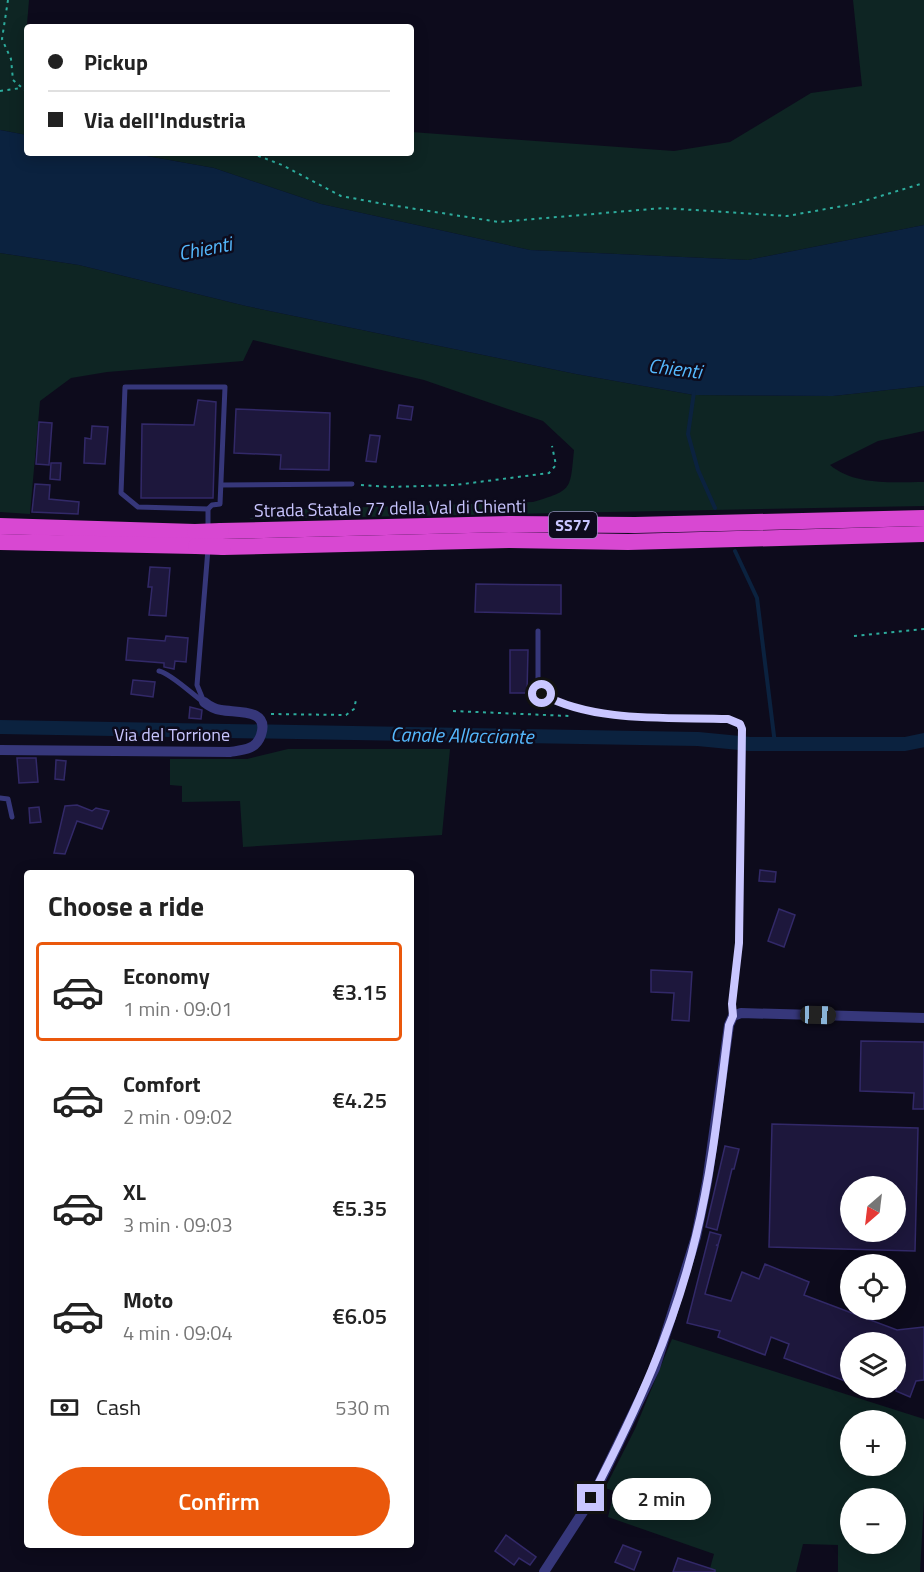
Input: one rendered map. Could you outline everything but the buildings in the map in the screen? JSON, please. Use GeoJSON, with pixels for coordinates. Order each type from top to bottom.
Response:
{"type":"FeatureCollection","features":[{"type":"Feature","properties":{"kind":"highway","name":"Strada Statale 77 della Val di Chienti"},"geometry":{"type":"LineString","coordinates":[[222,539],[509,524],[635,525],[924,518]]}},
{"type":"Feature","properties":{"kind":"highway","name":"Strada Statale 77 della Val di Chienti"},"geometry":{"type":"LineString","coordinates":[[0,526],[196,539]]}},
{"type":"Feature","properties":{"kind":"highway","name":"Strada Statale 77 della Val di Chienti"},"geometry":{"type":"LineString","coordinates":[[0,542],[222,539],[628,542],[924,534]]}},
{"type":"Feature","properties":{"kind":"street","name":"Via del Torrione"},"geometry":{"type":"LineString","coordinates":[[0,750],[230,752],[256,745],[262,732],[259,718],[250,712],[214,708],[204,702]]}},
{"type":"Feature","properties":{"kind":"street"},"geometry":{"type":"LineString","coordinates":[[544,1572],[591,1498],[655,1368],[696,1237],[707,1182],[729,1025],[733,1016],[741,1013],[924,1018]]}},
{"type":"Feature","properties":{"kind":"lane"},"geometry":{"type":"LineString","coordinates":[[125,387],[225,387],[220,504],[208,509],[138,507],[121,493],[125,387]]}},
{"type":"Feature","properties":{"kind":"lane"},"geometry":{"type":"LineString","coordinates":[[222,485],[352,484]]}},
{"type":"Feature","properties":{"kind":"lane"},"geometry":{"type":"LineString","coordinates":[[204,702],[197,686],[208,554],[208,509]]}},
{"type":"Feature","properties":{"kind":"lane"},"geometry":{"type":"LineString","coordinates":[[538,630],[538,686],[542,694],[556,702],[611,715],[728,719],[740,724],[743,752],[739,943],[732,1004],[733,1016]]}},
{"type":"Feature","properties":{"kind":"lane"},"geometry":{"type":"LineString","coordinates":[[159,671],[166,672],[204,702]]}},
{"type":"Feature","properties":{"kind":"lane"},"geometry":{"type":"LineString","coordinates":[[0,798],[8,799],[10,802],[12,817]]}},
{"type":"Feature","properties":{"kind":"path"},"geometry":{"type":"LineString","coordinates":[[8,0],[2,39],[11,59],[13,80],[24,90]]}},
{"type":"Feature","properties":{"kind":"path"},"geometry":{"type":"LineString","coordinates":[[0,91],[21,88]]}},
{"type":"Feature","properties":{"kind":"path"},"geometry":{"type":"LineString","coordinates":[[259,156],[282,165],[341,196],[499,222],[663,208],[787,216],[854,204],[924,183]]}},
{"type":"Feature","properties":{"kind":"path"},"geometry":{"type":"LineString","coordinates":[[352,484],[389,487],[455,485],[549,473],[556,465],[552,446]]}},
{"type":"Feature","properties":{"kind":"path"},"geometry":{"type":"LineString","coordinates":[[854,636],[924,629]]}},
{"type":"Feature","properties":{"kind":"path"},"geometry":{"type":"LineString","coordinates":[[259,718],[346,715],[354,710],[356,700]]}},
{"type":"Feature","properties":{"kind":"path"},"geometry":{"type":"LineString","coordinates":[[453,711],[572,716],[583,710]]}},
{"type":"Feature","properties":{"kind":"green space"},"geometry":{"type":"Polygon","coordinates":[[[0,0],[29,0],[27,24],[24,24],[24,134],[0,130],[0,0]]]}},
{"type":"Feature","properties":{"kind":"green space"},"geometry":{"type":"Polygon","coordinates":[[[853,0],[924,0],[924,225],[748,260],[530,250],[321,204],[214,168],[147,156],[414,156],[414,132],[674,151],[730,142],[811,93],[862,86],[853,0]]]}},
{"type":"Feature","properties":{"kind":"green space"},"geometry":{"type":"Polygon","coordinates":[[[0,253],[79,265],[246,306],[576,374],[694,395],[833,396],[924,386],[924,431],[878,441],[830,465],[851,477],[863,480],[924,482],[924,506],[249,519],[271,510],[533,502],[556,494],[567,487],[572,473],[574,450],[543,421],[424,380],[253,340],[243,361],[107,372],[71,378],[40,401],[30,514],[0,512],[0,253]]]}},
{"type":"Feature","properties":{"kind":"green space"},"geometry":{"type":"Polygon","coordinates":[[[288,749],[450,749],[442,835],[243,847],[240,801],[182,802],[182,786],[170,785],[170,759],[247,759],[288,749]]]}},
{"type":"Feature","properties":{"kind":"green space"},"geometry":{"type":"Polygon","coordinates":[[[672,1339],[840,1392],[840,1398],[858,1398],[896,1410],[840,1410],[840,1476],[906,1476],[906,1413],[924,1419],[924,1502],[920,1572],[838,1572],[838,1545],[803,1544],[796,1572],[709,1572],[714,1554],[608,1517],[614,1491],[605,1488],[635,1429],[672,1339]]]}},
{"type":"Feature","properties":{"kind":"water","name":"Chienti"},"geometry":{"type":"Polygon","coordinates":[[[0,130],[24,134],[24,156],[147,156],[214,168],[321,204],[530,250],[748,260],[924,225],[924,386],[833,396],[694,395],[576,374],[246,306],[79,265],[0,253],[0,130]]]}},
{"type":"Feature","properties":{"kind":"waterway","name":"Chienti"},"geometry":{"type":"LineString","coordinates":[[694,392],[688,434],[698,470],[715,508]]}},
{"type":"Feature","properties":{"kind":"waterway"},"geometry":{"type":"LineString","coordinates":[[735,551],[757,598],[775,744]]}},
{"type":"Feature","properties":{"kind":"waterway","name":"Canale Allacciante"},"geometry":{"type":"LineString","coordinates":[[0,727],[698,739],[750,744],[905,744],[924,740]]}},
{"type":"Feature","properties":{"kind":"route"},"geometry":{"type":"LineString","coordinates":[[542,694],[556,702],[595,713],[728,719],[740,724],[742,729],[739,943],[732,1004],[733,1016],[729,1025],[707,1182],[696,1237],[655,1368],[591,1498]]}}]}
